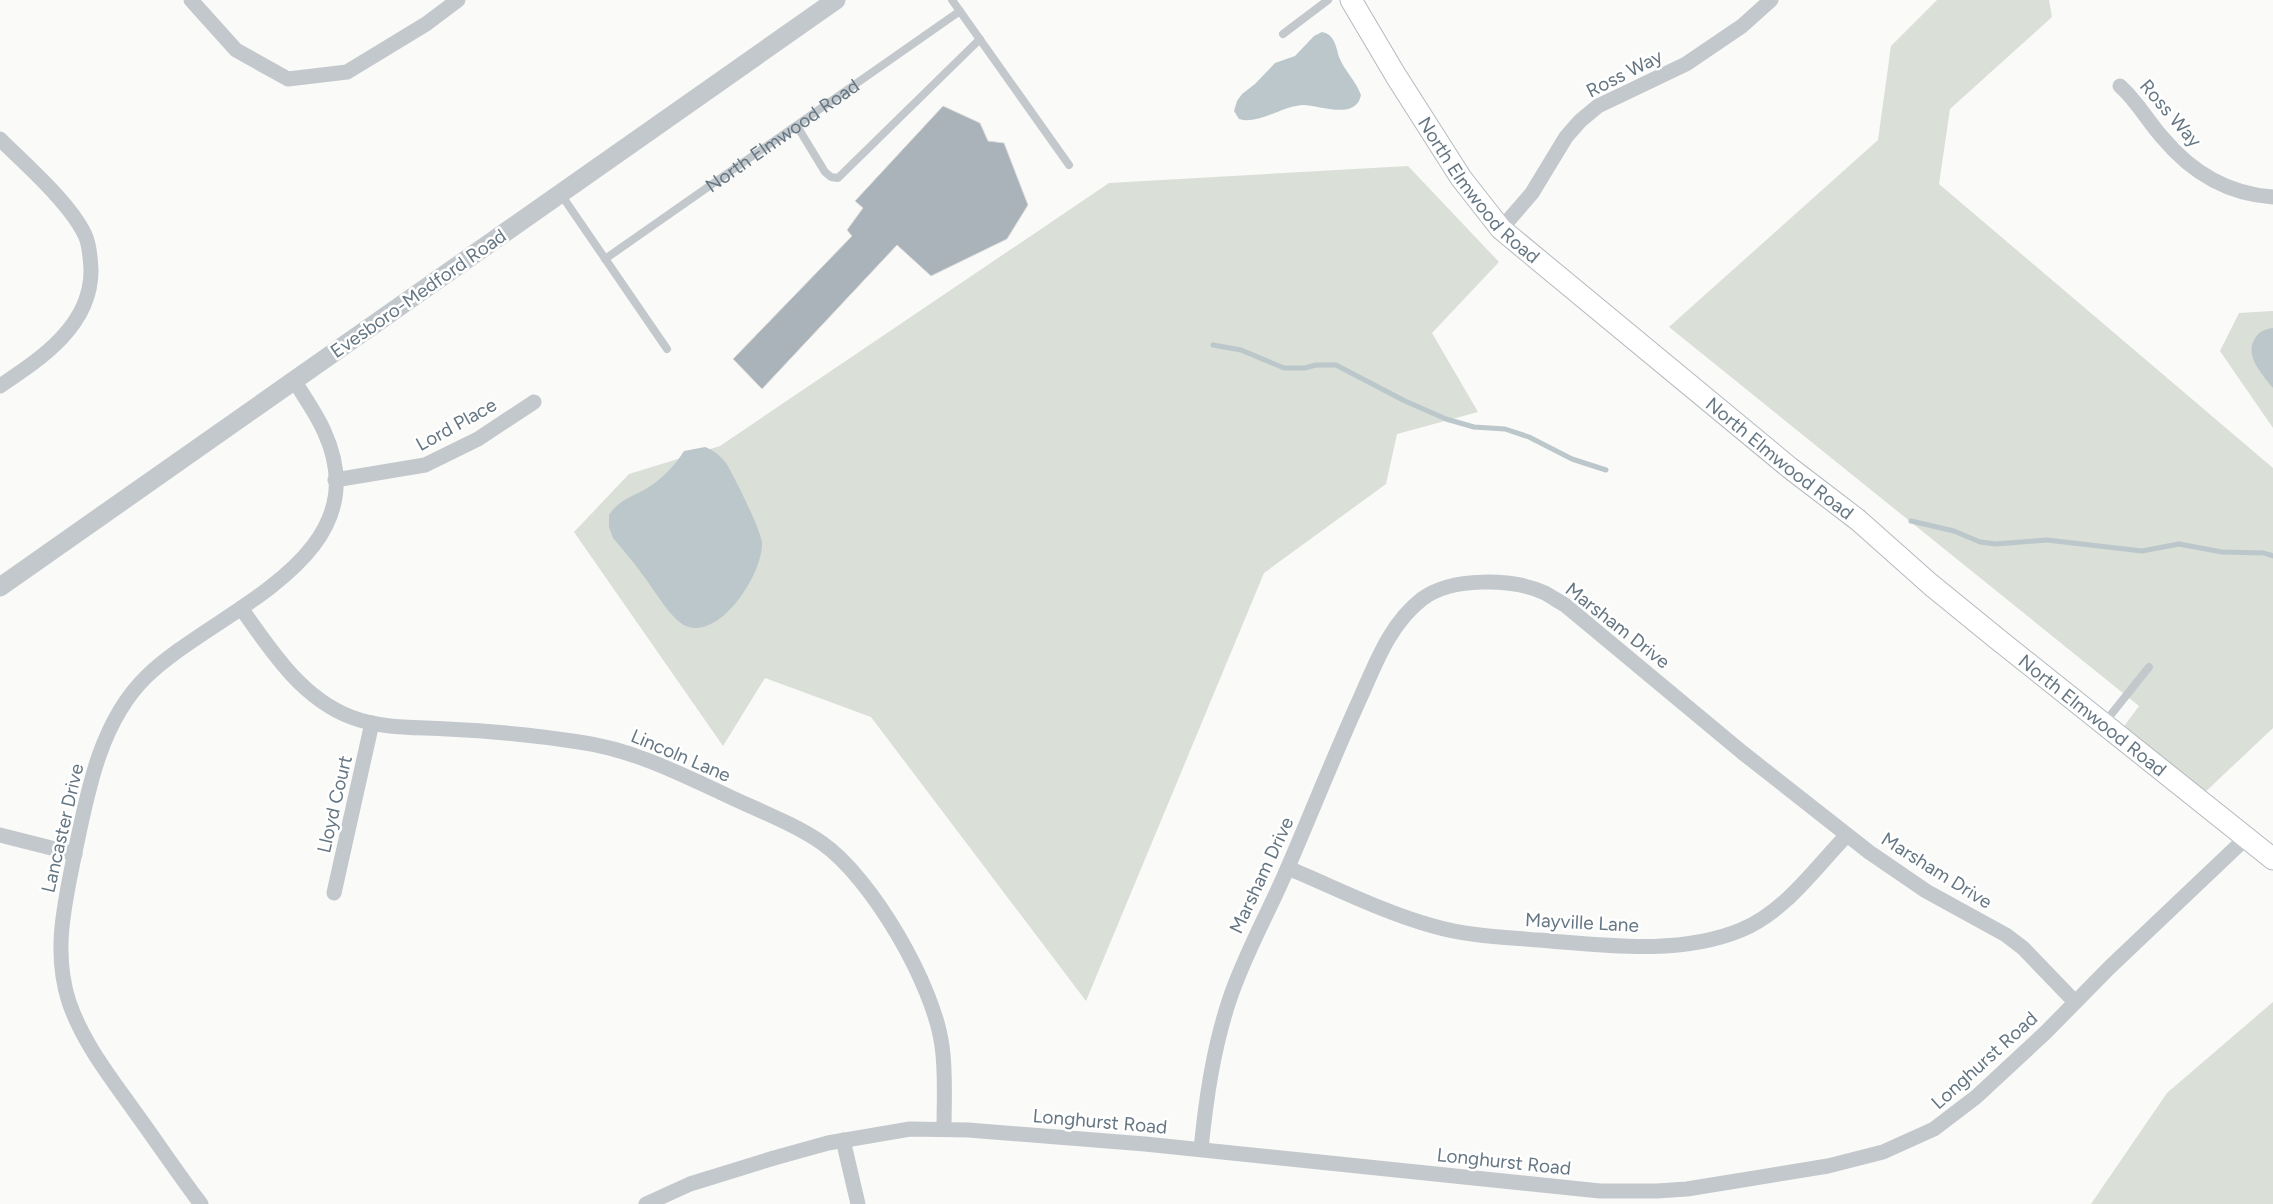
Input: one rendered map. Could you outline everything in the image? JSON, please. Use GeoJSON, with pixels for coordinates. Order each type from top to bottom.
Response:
{"type":"FeatureCollection","features":[{"type":"Feature","properties":{"kind":"main road","name":"North Elmwood Road"},"geometry":{"type":"LineString","coordinates":[[1351,0],[1396,76],[1461,178],[1500,229],[1806,480],[1864,525],[1930,584],[2273,858]]}},
{"type":"Feature","properties":{"kind":"street"},"geometry":{"type":"LineString","coordinates":[[191,0],[236,50],[288,79],[347,72],[426,24],[458,0]]}},
{"type":"Feature","properties":{"kind":"street","name":"Evesboro-Medford Road"},"geometry":{"type":"LineString","coordinates":[[0,587],[836,0]]}},
{"type":"Feature","properties":{"kind":"street","name":"Ross Way"},"geometry":{"type":"LineString","coordinates":[[1500,229],[1532,193],[1566,137],[1580,121],[1598,106],[1686,64],[1742,26],[1771,0]]}},
{"type":"Feature","properties":{"kind":"street","name":"Ross Way"},"geometry":{"type":"LineString","coordinates":[[2120,86],[2134,99],[2173,150],[2201,174],[2225,188],[2252,196],[2273,197]]}},
{"type":"Feature","properties":{"kind":"street"},"geometry":{"type":"LineString","coordinates":[[0,139],[75,218],[86,236],[91,278],[87,298],[66,334],[50,350],[0,386]]}},
{"type":"Feature","properties":{"kind":"street","name":"Lancaster Drive"},"geometry":{"type":"LineString","coordinates":[[201,1204],[93,1052],[69,1003],[62,977],[61,926],[83,809],[107,737],[130,695],[164,661],[241,608],[291,570],[323,534],[332,513],[335,480],[330,448],[324,430],[294,380]]}},
{"type":"Feature","properties":{"kind":"street","name":"Lord Place"},"geometry":{"type":"LineString","coordinates":[[335,480],[425,465],[478,439],[534,402]]}},
{"type":"Feature","properties":{"kind":"street","name":"Marsham Drive"},"geometry":{"type":"LineString","coordinates":[[1201,1149],[1207,1090],[1228,1002],[1246,957],[1288,868],[1372,670],[1394,629],[1407,612],[1424,598],[1443,589],[1504,582],[1525,586],[1545,593],[1565,605],[1743,753],[1848,835],[1907,878],[2017,944],[2038,961],[2075,1002]]}},
{"type":"Feature","properties":{"kind":"street","name":"Lincoln Lane"},"geometry":{"type":"LineString","coordinates":[[241,608],[283,666],[314,695],[350,717],[372,723],[514,734],[602,746],[645,759],[710,787],[779,819],[822,843],[841,859],[873,897],[912,962],[932,1005],[942,1046],[944,1129]]}},
{"type":"Feature","properties":{"kind":"street","name":"Lloyd Court"},"geometry":{"type":"LineString","coordinates":[[334,893],[372,723]]}},
{"type":"Feature","properties":{"kind":"street"},"geometry":{"type":"LineString","coordinates":[[0,835],[75,854]]}},
{"type":"Feature","properties":{"kind":"street","name":"Mayville Lane"},"geometry":{"type":"LineString","coordinates":[[1288,868],[1408,918],[1458,932],[1566,942],[1645,946],[1695,942],[1741,930],[1779,906],[1848,835]]}},
{"type":"Feature","properties":{"kind":"street","name":"Longhurst Road"},"geometry":{"type":"LineString","coordinates":[[646,1204],[717,1174],[843,1140],[910,1129],[944,1129],[1201,1149],[1553,1187],[1620,1198],[1657,1191],[1715,1186],[1856,1160],[1909,1142],[1934,1129],[1976,1097],[2046,1032],[2246,837]]}},
{"type":"Feature","properties":{"kind":"street"},"geometry":{"type":"LineString","coordinates":[[843,1140],[858,1204]]}},
{"type":"Feature","properties":{"kind":"lane"},"geometry":{"type":"LineString","coordinates":[[952,0],[1069,165]]}},
{"type":"Feature","properties":{"kind":"lane"},"geometry":{"type":"LineString","coordinates":[[1283,34],[1328,0]]}},
{"type":"Feature","properties":{"kind":"lane","name":"North Elmwood Road"},"geometry":{"type":"LineString","coordinates":[[605,259],[960,12]]}},
{"type":"Feature","properties":{"kind":"lane"},"geometry":{"type":"LineString","coordinates":[[797,126],[825,172],[831,177],[838,178],[980,39]]}},
{"type":"Feature","properties":{"kind":"lane"},"geometry":{"type":"LineString","coordinates":[[560,193],[667,348]]}},
{"type":"Feature","properties":{"kind":"lane"},"geometry":{"type":"LineString","coordinates":[[2104,724],[2149,667]]}},
{"type":"Feature","properties":{"kind":"shaded area"},"geometry":{"type":"Polygon","coordinates":[[[1937,0],[2049,0],[2052,17],[1950,109],[1939,184],[2273,468],[2273,728],[2202,795],[2122,729],[2139,706],[1669,327],[1878,140],[1891,46],[1937,0]]]}},
{"type":"Feature","properties":{"kind":"shaded area"},"geometry":{"type":"Polygon","coordinates":[[[1322,32],[1332,38],[1341,62],[1359,90],[1361,95],[1358,103],[1352,108],[1345,110],[1303,105],[1295,106],[1255,119],[1239,119],[1234,111],[1237,101],[1242,94],[1255,84],[1275,63],[1295,56],[1314,36],[1322,32]]]}},
{"type":"Feature","properties":{"kind":"shaded area"},"geometry":{"type":"Polygon","coordinates":[[[1408,166],[1499,262],[1432,333],[1478,412],[1397,434],[1386,484],[1264,573],[1086,1001],[871,717],[765,678],[723,746],[574,532],[629,474],[720,446],[1109,183],[1408,166]]]}},
{"type":"Feature","properties":{"kind":"shaded area"},"geometry":{"type":"Polygon","coordinates":[[[2273,311],[2273,428],[2220,351],[2239,313],[2273,311]]]}},
{"type":"Feature","properties":{"kind":"shaded area"},"geometry":{"type":"Polygon","coordinates":[[[2273,328],[2273,388],[2256,366],[2253,359],[2252,346],[2259,333],[2273,328]]]}},
{"type":"Feature","properties":{"kind":"shaded area"},"geometry":{"type":"Polygon","coordinates":[[[705,447],[717,454],[726,463],[752,515],[762,543],[755,571],[738,601],[726,614],[713,623],[699,628],[686,626],[668,610],[613,538],[609,527],[609,515],[621,503],[661,478],[672,468],[684,451],[705,447]]]}},
{"type":"Feature","properties":{"kind":"shaded area"},"geometry":{"type":"Polygon","coordinates":[[[2273,1002],[2273,1204],[2091,1204],[2167,1093],[2273,1002]]]}},
{"type":"Feature","properties":{"kind":"building"},"geometry":{"type":"Polygon","coordinates":[[[943,106],[980,123],[988,141],[1004,143],[1028,205],[1007,239],[931,276],[897,245],[762,389],[733,359],[852,236],[847,230],[863,208],[855,201],[943,106]]]}},
{"type":"Feature","properties":{"kind":"waterway"},"geometry":{"type":"LineString","coordinates":[[1213,345],[1241,350],[1284,368],[1336,365],[1405,401],[1446,419],[1474,427],[1505,429],[1529,437],[1572,459],[1606,470]]}},
{"type":"Feature","properties":{"kind":"waterway"},"geometry":{"type":"LineString","coordinates":[[1911,521],[1954,531],[1980,542],[1996,544],[2047,540],[2142,551],[2179,544],[2222,552],[2264,553],[2273,556]]}}]}
